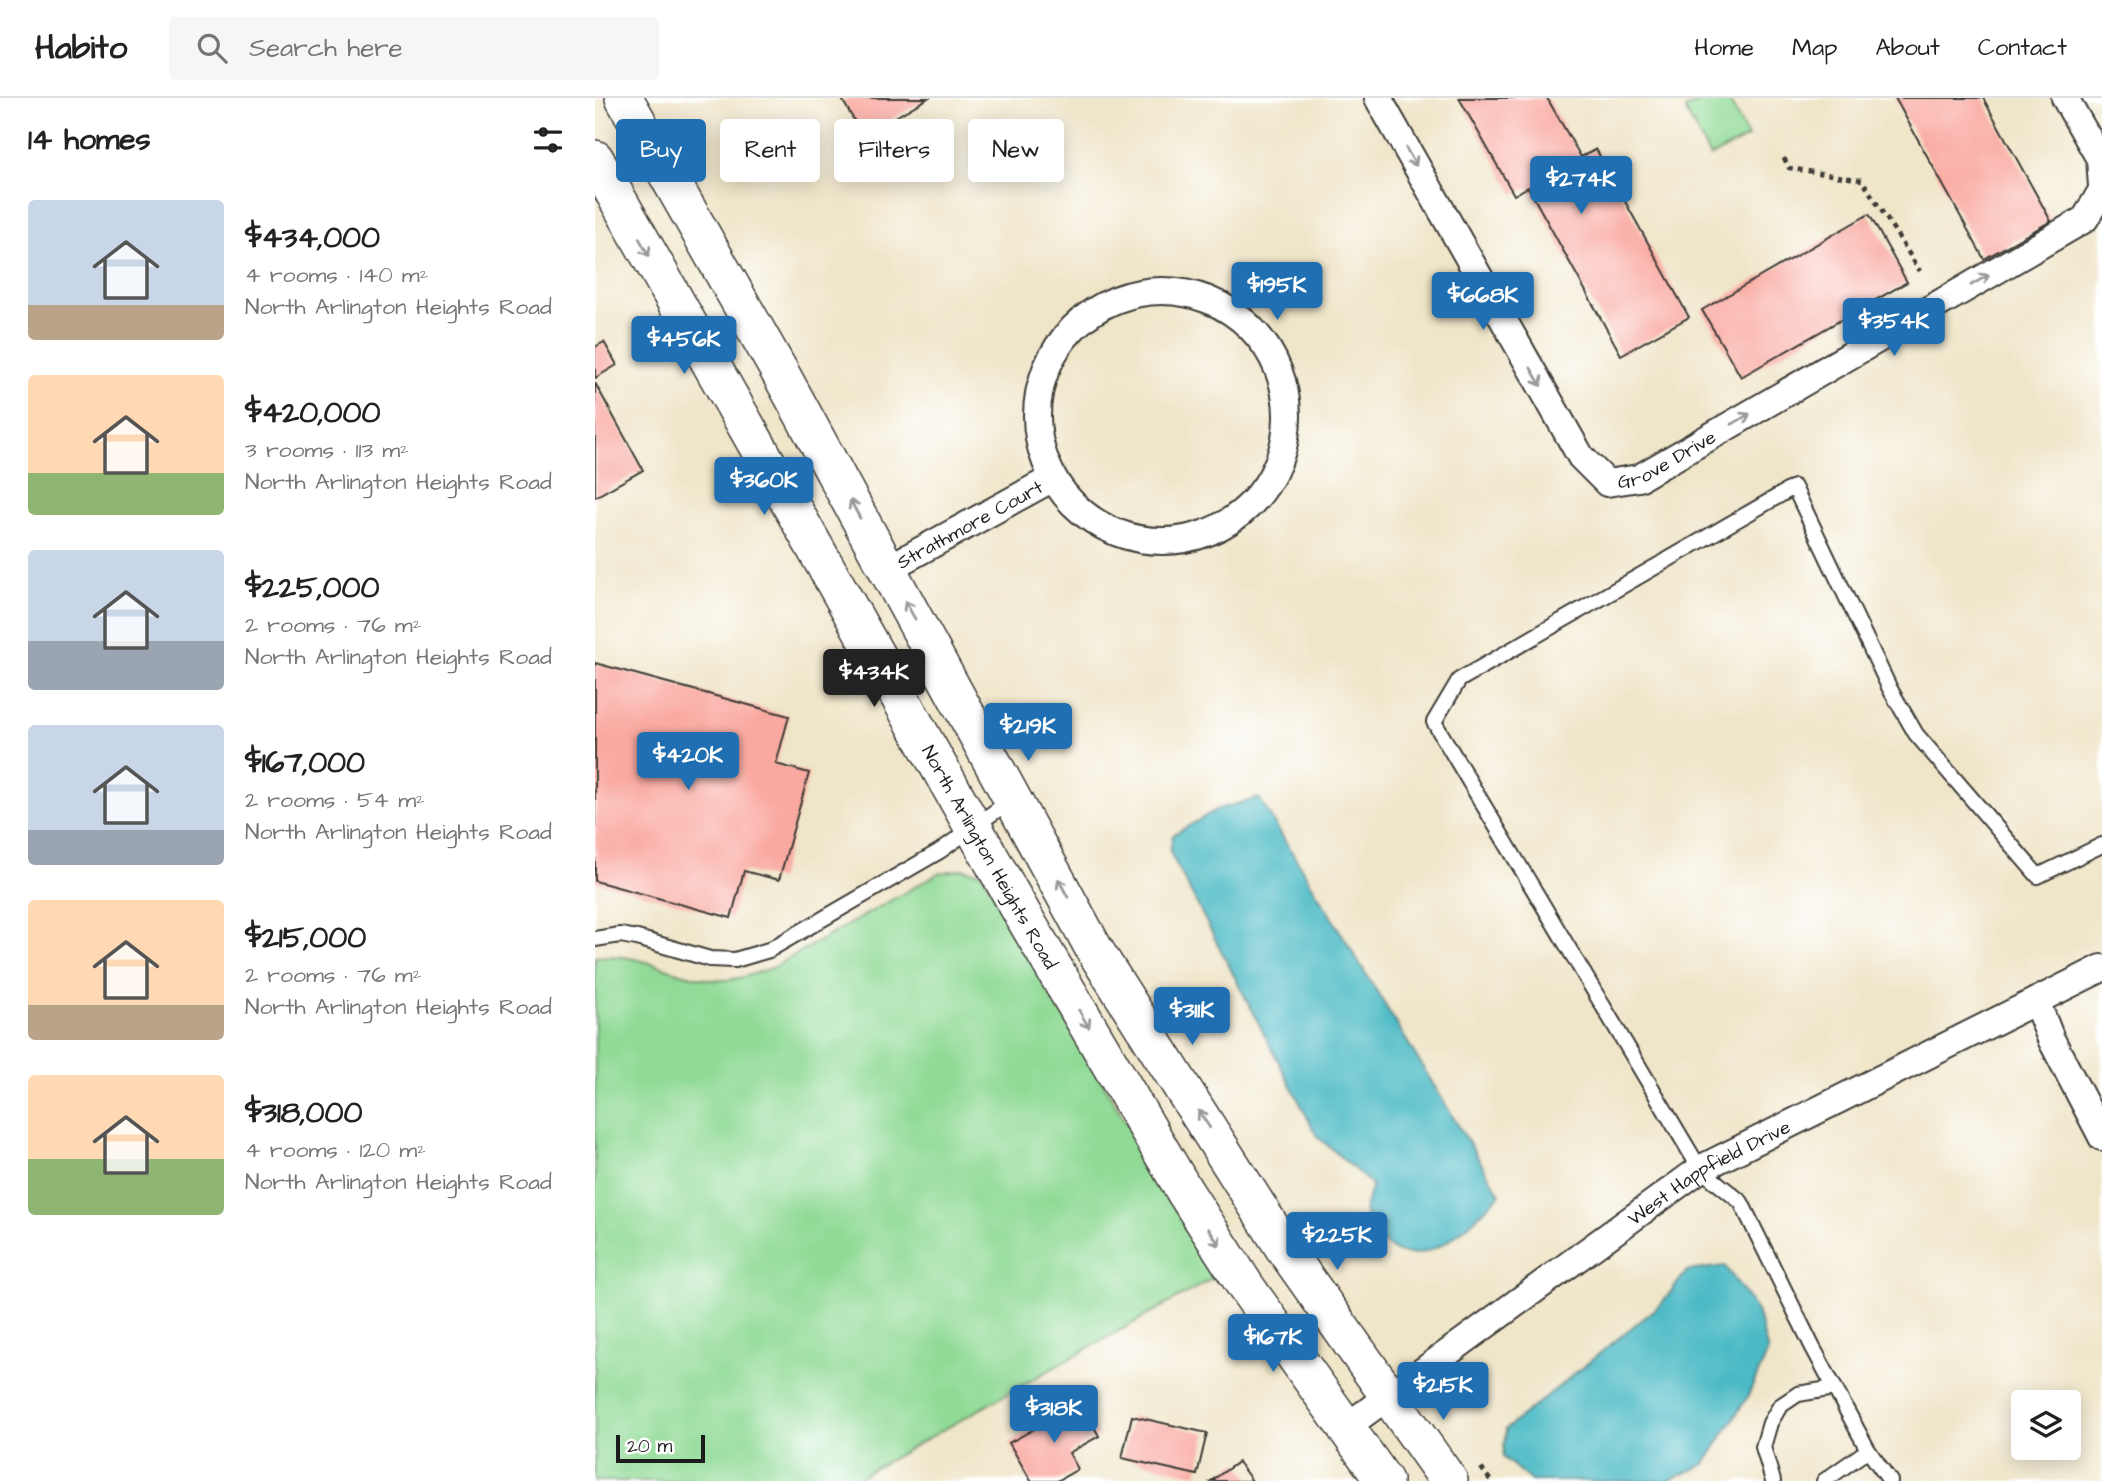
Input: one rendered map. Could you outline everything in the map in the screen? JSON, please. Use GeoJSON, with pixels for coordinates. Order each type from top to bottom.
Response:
{"type":"FeatureCollection","features":[{"type":"Feature","properties":{"kind":"main road"},"geometry":{"type":"LineString","coordinates":[[624,98],[782,376],[1094,949],[1284,1248],[1449,1481]]}},
{"type":"Feature","properties":{"kind":"main road","name":"North Arlington Heights Road"},"geometry":{"type":"LineString","coordinates":[[595,159],[972,826],[1185,1192],[1246,1287],[1384,1481]]}},
{"type":"Feature","properties":{"kind":"street","name":"Grove Drive"},"geometry":{"type":"LineString","coordinates":[[1378,98],[1581,457],[1607,483],[1639,478],[2085,219],[2102,188],[2100,159],[2065,98]]}},
{"type":"Feature","properties":{"kind":"street"},"geometry":{"type":"LineString","coordinates":[[1175,290],[1215,301],[1250,325],[1275,360],[1287,398],[1286,439],[1272,477],[1247,509],[1212,531],[1173,542],[1132,539],[1094,523],[1063,496],[1053,478],[1042,459],[1035,417],[1042,375],[1062,338],[1093,309],[1132,293],[1175,290]]}},
{"type":"Feature","properties":{"kind":"street","name":"Strathmore Court"},"geometry":{"type":"LineString","coordinates":[[887,569],[1053,478]]}},
{"type":"Feature","properties":{"kind":"street","name":"West Happfield Drive"},"geometry":{"type":"LineString","coordinates":[[1346,1427],[1700,1168],[2102,968]]}},
{"type":"Feature","properties":{"kind":"street"},"geometry":{"type":"LineString","coordinates":[[2036,1001],[2051,1039],[2102,1137]]}},
{"type":"Feature","properties":{"kind":"lane"},"geometry":{"type":"LineString","coordinates":[[1890,1481],[1868,1450],[1741,1202],[1700,1168],[1434,722],[1459,680],[1794,487],[1889,688],[1916,734],[2038,876],[2102,845]]}},
{"type":"Feature","properties":{"kind":"lane"},"geometry":{"type":"LineString","coordinates":[[595,939],[620,935],[710,959],[735,960],[769,950],[940,851],[1013,798]]}},
{"type":"Feature","properties":{"kind":"lane"},"geometry":{"type":"LineString","coordinates":[[1773,1481],[1763,1447],[1770,1423],[1780,1406],[1798,1394],[1835,1388]]}},
{"type":"Feature","properties":{"kind":"lane"},"geometry":{"type":"LineString","coordinates":[[1825,1481],[1868,1450]]}},
{"type":"Feature","properties":{"kind":"path"},"geometry":{"type":"LineString","coordinates":[[1784,158],[1789,168],[1861,180],[1920,271]]}},
{"type":"Feature","properties":{"kind":"green space"},"geometry":{"type":"Polygon","coordinates":[[[1706,98],[1728,98],[1748,137],[1710,157],[1685,109],[1706,98]]]}},
{"type":"Feature","properties":{"kind":"green space"},"geometry":{"type":"Polygon","coordinates":[[[963,869],[982,873],[1215,1277],[852,1481],[595,1481],[595,957],[628,958],[713,980],[743,977],[772,968],[939,873],[963,869]]]}},
{"type":"Feature","properties":{"kind":"water"},"geometry":{"type":"Polygon","coordinates":[[[1259,798],[1500,1194],[1461,1231],[1429,1251],[1412,1254],[1396,1251],[1376,1233],[1364,1211],[1372,1185],[1317,1136],[1170,852],[1173,835],[1218,809],[1259,798]]]}},
{"type":"Feature","properties":{"kind":"water"},"geometry":{"type":"Polygon","coordinates":[[[1725,1266],[1757,1311],[1768,1352],[1748,1396],[1705,1464],[1668,1481],[1531,1481],[1503,1457],[1506,1429],[1662,1303],[1687,1271],[1725,1266]]]}},
{"type":"Feature","properties":{"kind":"building"},"geometry":{"type":"Polygon","coordinates":[[[848,98],[928,98],[892,119],[853,119],[843,101],[848,98]]]}},
{"type":"Feature","properties":{"kind":"building"},"geometry":{"type":"Polygon","coordinates":[[[1459,98],[1547,98],[1581,157],[1596,149],[1689,317],[1621,355],[1528,187],[1514,195],[1459,98]]]}},
{"type":"Feature","properties":{"kind":"building"},"geometry":{"type":"Polygon","coordinates":[[[1895,98],[1983,98],[2051,221],[1984,259],[1895,98]]]}},
{"type":"Feature","properties":{"kind":"building"},"geometry":{"type":"Polygon","coordinates":[[[1869,214],[1907,282],[1741,377],[1702,310],[1869,214]]]}},
{"type":"Feature","properties":{"kind":"building"},"geometry":{"type":"Polygon","coordinates":[[[604,342],[617,365],[595,378],[595,347],[604,342]]]}},
{"type":"Feature","properties":{"kind":"building"},"geometry":{"type":"Polygon","coordinates":[[[595,383],[643,470],[595,497],[595,383]]]}},
{"type":"Feature","properties":{"kind":"building"},"geometry":{"type":"Polygon","coordinates":[[[595,663],[789,716],[776,764],[809,773],[779,880],[744,871],[731,918],[595,881],[595,663]]]}},
{"type":"Feature","properties":{"kind":"building"},"geometry":{"type":"Polygon","coordinates":[[[1081,1403],[1099,1436],[1069,1453],[1078,1469],[1057,1481],[1031,1481],[1009,1443],[1081,1403]]]}},
{"type":"Feature","properties":{"kind":"building"},"geometry":{"type":"Polygon","coordinates":[[[1132,1416],[1207,1433],[1197,1475],[1122,1458],[1132,1416]]]}},
{"type":"Feature","properties":{"kind":"building"},"geometry":{"type":"Polygon","coordinates":[[[1238,1462],[1252,1481],[1211,1481],[1238,1462]]]}}]}
